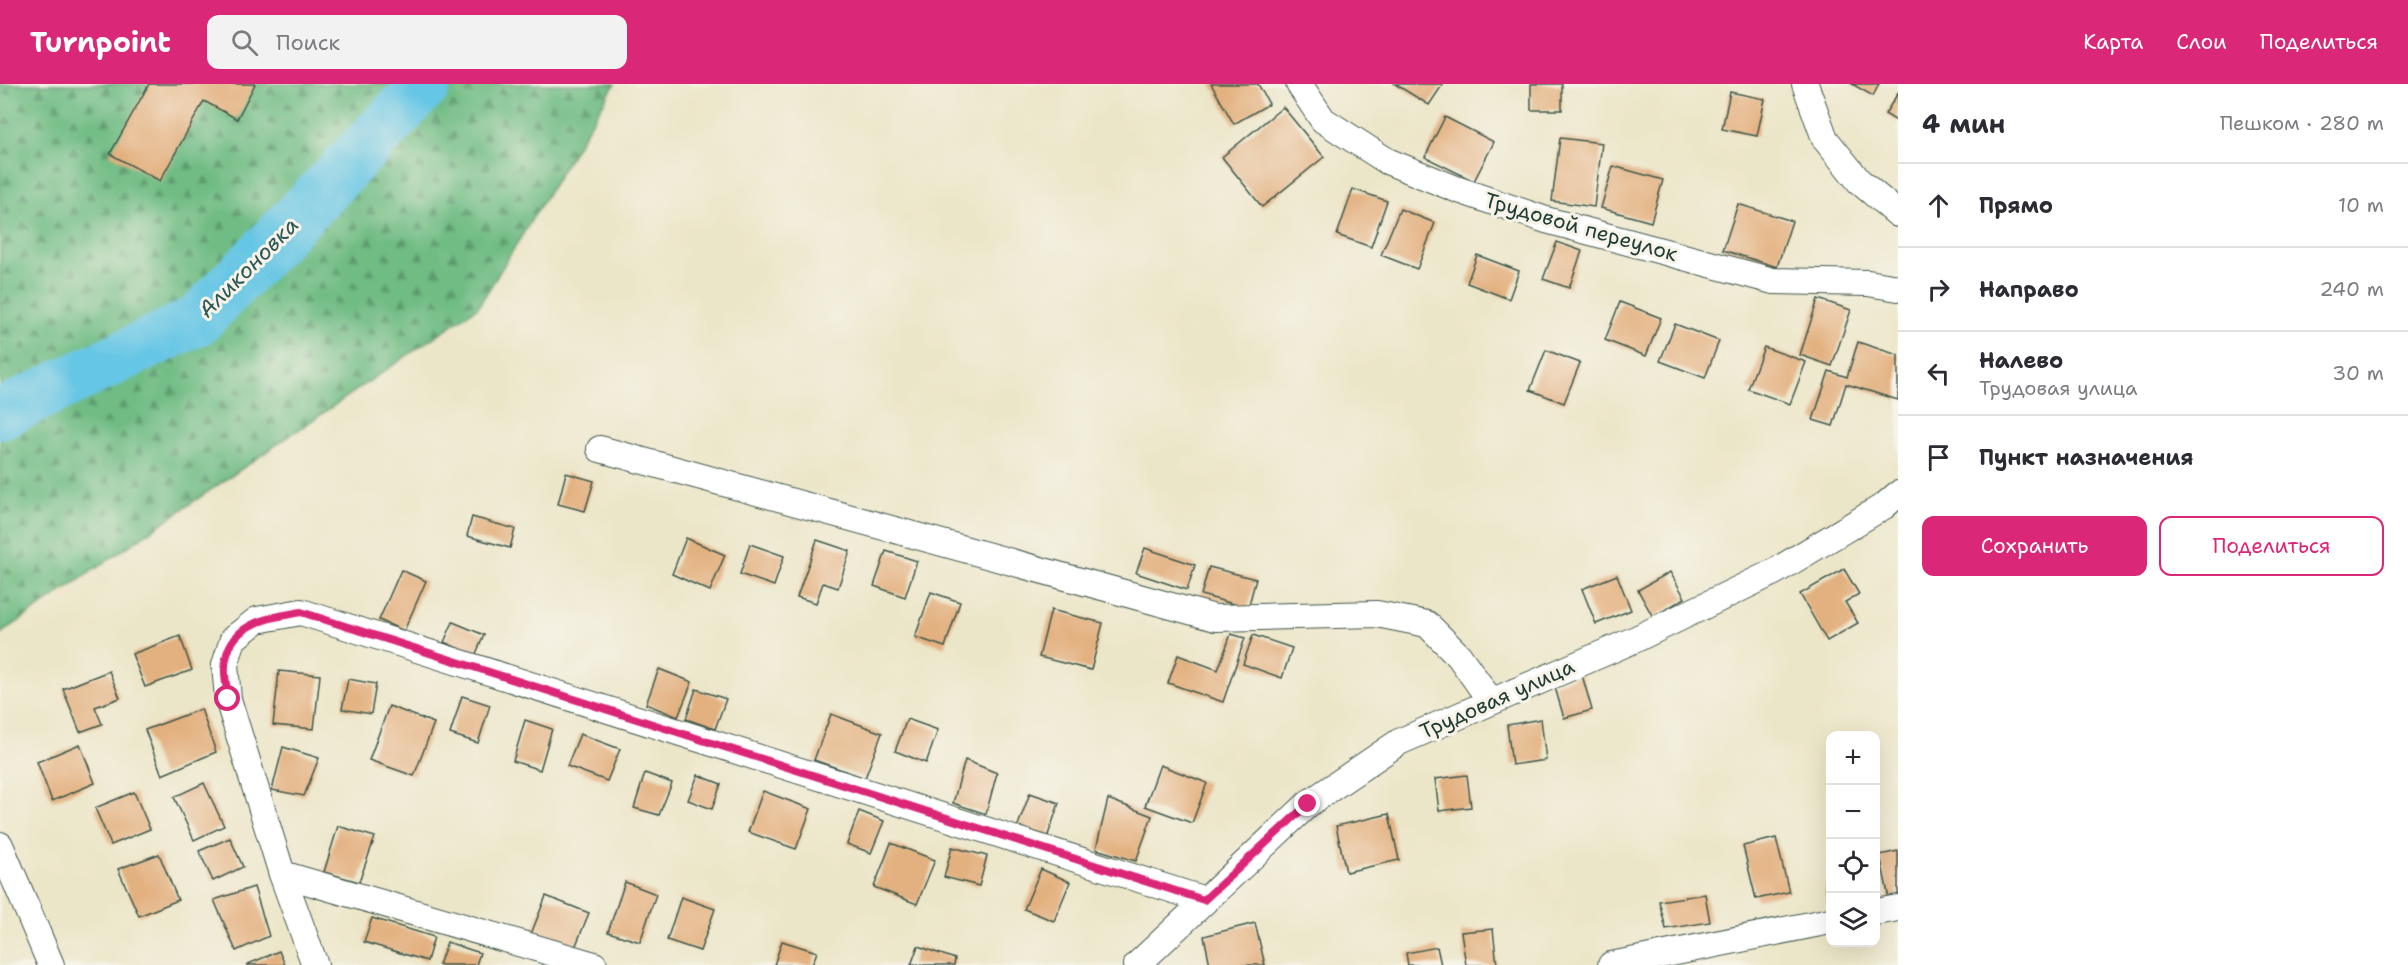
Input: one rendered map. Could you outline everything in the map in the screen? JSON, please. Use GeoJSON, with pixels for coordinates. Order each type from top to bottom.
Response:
{"type":"FeatureCollection","features":[{"type":"Feature","properties":{"kind":"street","name":"Трудовой переулок"},"geometry":{"type":"LineString","coordinates":[[1299,84],[1323,120],[1387,160],[1456,189],[1546,220],[1773,280],[1868,283],[1898,288]]}},
{"type":"Feature","properties":{"kind":"street"},"geometry":{"type":"LineString","coordinates":[[1805,84],[1826,139],[1859,181],[1898,214]]}},
{"type":"Feature","properties":{"kind":"street"},"geometry":{"type":"LineString","coordinates":[[600,450],[1215,618],[1377,614],[1426,624],[1460,656],[1490,700]]}},
{"type":"Feature","properties":{"kind":"street","name":"Трудовая улица"},"geometry":{"type":"LineString","coordinates":[[1137,965],[1204,900],[1317,798],[1399,742],[1490,700],[1636,639],[1774,572],[1884,506],[1898,494]]}},
{"type":"Feature","properties":{"kind":"street"},"geometry":{"type":"LineString","coordinates":[[315,965],[282,874],[228,699],[225,665],[233,639],[257,620],[301,612],[1204,900]]}},
{"type":"Feature","properties":{"kind":"street"},"geometry":{"type":"LineString","coordinates":[[0,844],[51,965]]}},
{"type":"Feature","properties":{"kind":"street"},"geometry":{"type":"LineString","coordinates":[[282,874],[594,965]]}},
{"type":"Feature","properties":{"kind":"street"},"geometry":{"type":"LineString","coordinates":[[1880,911],[1898,908]]}},
{"type":"Feature","properties":{"kind":"street"},"geometry":{"type":"LineString","coordinates":[[1611,965],[1826,922]]}},
{"type":"Feature","properties":{"kind":"green space"},"geometry":{"type":"Polygon","coordinates":[[[0,84],[615,84],[478,307],[0,634],[0,84]]]}},
{"type":"Feature","properties":{"kind":"building"},"geometry":{"type":"Polygon","coordinates":[[[149,84],[255,84],[237,119],[204,101],[160,181],[110,154],[149,84]]]}},
{"type":"Feature","properties":{"kind":"building"},"geometry":{"type":"Polygon","coordinates":[[[1211,84],[1258,84],[1269,104],[1234,124],[1211,84]]]}},
{"type":"Feature","properties":{"kind":"building"},"geometry":{"type":"Polygon","coordinates":[[[1395,84],[1443,84],[1429,105],[1395,84]]]}},
{"type":"Feature","properties":{"kind":"building"},"geometry":{"type":"Polygon","coordinates":[[[1531,84],[1562,84],[1562,110],[1531,110],[1531,84]]]}},
{"type":"Feature","properties":{"kind":"building"},"geometry":{"type":"Polygon","coordinates":[[[1852,84],[1879,84],[1873,96],[1852,84]]]}},
{"type":"Feature","properties":{"kind":"building"},"geometry":{"type":"Polygon","coordinates":[[[1730,92],[1765,99],[1757,136],[1722,129],[1730,92]]]}},
{"type":"Feature","properties":{"kind":"building"},"geometry":{"type":"Polygon","coordinates":[[[1898,93],[1898,122],[1885,114],[1898,93]]]}},
{"type":"Feature","properties":{"kind":"building"},"geometry":{"type":"Polygon","coordinates":[[[1283,107],[1324,157],[1262,207],[1222,157],[1283,107]]]}},
{"type":"Feature","properties":{"kind":"building"},"geometry":{"type":"Polygon","coordinates":[[[1445,117],[1494,142],[1474,181],[1425,157],[1445,117]]]}},
{"type":"Feature","properties":{"kind":"building"},"geometry":{"type":"Polygon","coordinates":[[[1560,138],[1602,143],[1594,207],[1552,201],[1560,138]]]}},
{"type":"Feature","properties":{"kind":"building"},"geometry":{"type":"Polygon","coordinates":[[[1613,166],[1663,180],[1651,222],[1601,208],[1613,166]]]}},
{"type":"Feature","properties":{"kind":"building"},"geometry":{"type":"Polygon","coordinates":[[[1353,189],[1387,201],[1371,247],[1337,235],[1353,189]]]}},
{"type":"Feature","properties":{"kind":"building"},"geometry":{"type":"Polygon","coordinates":[[[1738,204],[1792,221],[1777,267],[1723,250],[1738,204]]]}},
{"type":"Feature","properties":{"kind":"building"},"geometry":{"type":"Polygon","coordinates":[[[1400,209],[1435,223],[1417,269],[1381,255],[1400,209]]]}},
{"type":"Feature","properties":{"kind":"building"},"geometry":{"type":"Polygon","coordinates":[[[1557,242],[1582,251],[1569,288],[1543,279],[1557,242]]]}},
{"type":"Feature","properties":{"kind":"building"},"geometry":{"type":"Polygon","coordinates":[[[1477,255],[1519,271],[1509,299],[1467,283],[1477,255]]]}},
{"type":"Feature","properties":{"kind":"building"},"geometry":{"type":"Polygon","coordinates":[[[1818,299],[1851,310],[1832,366],[1800,355],[1818,299]]]}},
{"type":"Feature","properties":{"kind":"building"},"geometry":{"type":"Polygon","coordinates":[[[1620,302],[1661,318],[1646,356],[1605,340],[1620,302]]]}},
{"type":"Feature","properties":{"kind":"building"},"geometry":{"type":"Polygon","coordinates":[[[1675,324],[1719,341],[1705,378],[1660,361],[1675,324]]]}},
{"type":"Feature","properties":{"kind":"building"},"geometry":{"type":"Polygon","coordinates":[[[1858,342],[1898,355],[1898,400],[1846,384],[1833,426],[1813,420],[1829,371],[1847,377],[1858,342]]]}},
{"type":"Feature","properties":{"kind":"building"},"geometry":{"type":"Polygon","coordinates":[[[1764,347],[1806,362],[1790,404],[1748,389],[1764,347]]]}},
{"type":"Feature","properties":{"kind":"building"},"geometry":{"type":"Polygon","coordinates":[[[1546,350],[1580,363],[1564,403],[1530,390],[1546,350]]]}},
{"type":"Feature","properties":{"kind":"building"},"geometry":{"type":"Polygon","coordinates":[[[566,473],[594,481],[585,511],[558,504],[566,473]]]}},
{"type":"Feature","properties":{"kind":"building"},"geometry":{"type":"Polygon","coordinates":[[[472,517],[515,529],[510,548],[467,536],[472,517]]]}},
{"type":"Feature","properties":{"kind":"building"},"geometry":{"type":"Polygon","coordinates":[[[686,538],[725,555],[710,591],[672,574],[686,538]]]}},
{"type":"Feature","properties":{"kind":"building"},"geometry":{"type":"Polygon","coordinates":[[[817,540],[850,551],[838,588],[823,583],[816,603],[797,597],[817,540]]]}},
{"type":"Feature","properties":{"kind":"building"},"geometry":{"type":"Polygon","coordinates":[[[750,544],[784,556],[774,586],[740,574],[750,544]]]}},
{"type":"Feature","properties":{"kind":"building"},"geometry":{"type":"Polygon","coordinates":[[[1145,548],[1195,565],[1187,590],[1136,573],[1145,548]]]}},
{"type":"Feature","properties":{"kind":"building"},"geometry":{"type":"Polygon","coordinates":[[[886,551],[917,561],[905,597],[874,586],[886,551]]]}},
{"type":"Feature","properties":{"kind":"building"},"geometry":{"type":"Polygon","coordinates":[[[1209,567],[1256,579],[1248,608],[1201,595],[1209,567]]]}},
{"type":"Feature","properties":{"kind":"building"},"geometry":{"type":"Polygon","coordinates":[[[1844,569],[1859,594],[1845,602],[1858,623],[1827,641],[1800,594],[1844,569]]]}},
{"type":"Feature","properties":{"kind":"building"},"geometry":{"type":"Polygon","coordinates":[[[401,570],[426,581],[404,631],[379,620],[401,570]]]}},
{"type":"Feature","properties":{"kind":"building"},"geometry":{"type":"Polygon","coordinates":[[[1670,572],[1685,598],[1653,617],[1638,590],[1670,572]]]}},
{"type":"Feature","properties":{"kind":"building"},"geometry":{"type":"Polygon","coordinates":[[[1617,575],[1631,610],[1596,624],[1582,589],[1617,575]]]}},
{"type":"Feature","properties":{"kind":"building"},"geometry":{"type":"Polygon","coordinates":[[[931,592],[960,602],[945,647],[915,637],[931,592]]]}},
{"type":"Feature","properties":{"kind":"building"},"geometry":{"type":"Polygon","coordinates":[[[1051,610],[1103,623],[1091,670],[1039,657],[1051,610]]]}},
{"type":"Feature","properties":{"kind":"building"},"geometry":{"type":"Polygon","coordinates":[[[453,622],[484,635],[475,656],[444,642],[453,622]]]}},
{"type":"Feature","properties":{"kind":"building"},"geometry":{"type":"Polygon","coordinates":[[[1231,634],[1245,638],[1223,702],[1168,683],[1178,655],[1218,670],[1231,634]]]}},
{"type":"Feature","properties":{"kind":"building"},"geometry":{"type":"Polygon","coordinates":[[[1253,635],[1292,648],[1282,678],[1243,664],[1253,635]]]}},
{"type":"Feature","properties":{"kind":"building"},"geometry":{"type":"Polygon","coordinates":[[[180,636],[192,670],[145,687],[132,654],[180,636]]]}},
{"type":"Feature","properties":{"kind":"building"},"geometry":{"type":"Polygon","coordinates":[[[659,669],[692,682],[678,717],[646,704],[659,669]]]}},
{"type":"Feature","properties":{"kind":"building"},"geometry":{"type":"Polygon","coordinates":[[[109,671],[120,698],[95,707],[102,724],[80,732],[63,689],[109,671]]]}},
{"type":"Feature","properties":{"kind":"building"},"geometry":{"type":"Polygon","coordinates":[[[279,671],[320,675],[314,729],[273,725],[279,671]]]}},
{"type":"Feature","properties":{"kind":"building"},"geometry":{"type":"Polygon","coordinates":[[[1582,675],[1592,710],[1564,718],[1554,684],[1582,675]]]}},
{"type":"Feature","properties":{"kind":"building"},"geometry":{"type":"Polygon","coordinates":[[[348,679],[376,684],[371,714],[342,709],[348,679]]]}},
{"type":"Feature","properties":{"kind":"building"},"geometry":{"type":"Polygon","coordinates":[[[696,689],[726,699],[715,729],[686,719],[696,689]]]}},
{"type":"Feature","properties":{"kind":"building"},"geometry":{"type":"Polygon","coordinates":[[[462,696],[490,705],[478,743],[450,734],[462,696]]]}},
{"type":"Feature","properties":{"kind":"building"},"geometry":{"type":"Polygon","coordinates":[[[389,706],[434,723],[414,776],[369,760],[389,706]]]}},
{"type":"Feature","properties":{"kind":"building"},"geometry":{"type":"Polygon","coordinates":[[[201,709],[216,752],[162,775],[145,730],[201,709]]]}},
{"type":"Feature","properties":{"kind":"building"},"geometry":{"type":"Polygon","coordinates":[[[831,714],[882,733],[865,778],[814,760],[831,714]]]}},
{"type":"Feature","properties":{"kind":"building"},"geometry":{"type":"Polygon","coordinates":[[[907,719],[938,730],[926,763],[895,751],[907,719]]]}},
{"type":"Feature","properties":{"kind":"building"},"geometry":{"type":"Polygon","coordinates":[[[1541,719],[1546,760],[1512,765],[1507,725],[1541,719]]]}},
{"type":"Feature","properties":{"kind":"building"},"geometry":{"type":"Polygon","coordinates":[[[525,720],[552,729],[540,770],[513,761],[525,720]]]}},
{"type":"Feature","properties":{"kind":"building"},"geometry":{"type":"Polygon","coordinates":[[[580,734],[620,749],[607,781],[567,766],[580,734]]]}},
{"type":"Feature","properties":{"kind":"building"},"geometry":{"type":"Polygon","coordinates":[[[80,744],[95,783],[52,801],[37,762],[80,744]]]}},
{"type":"Feature","properties":{"kind":"building"},"geometry":{"type":"Polygon","coordinates":[[[283,747],[319,758],[304,796],[272,790],[283,747]]]}},
{"type":"Feature","properties":{"kind":"building"},"geometry":{"type":"Polygon","coordinates":[[[965,760],[997,773],[986,814],[953,803],[965,760]]]}},
{"type":"Feature","properties":{"kind":"building"},"geometry":{"type":"Polygon","coordinates":[[[1160,765],[1207,783],[1192,823],[1145,806],[1160,765]]]}},
{"type":"Feature","properties":{"kind":"building"},"geometry":{"type":"Polygon","coordinates":[[[645,773],[672,783],[659,815],[634,808],[645,773]]]}},
{"type":"Feature","properties":{"kind":"building"},"geometry":{"type":"Polygon","coordinates":[[[698,775],[721,784],[712,809],[688,800],[698,775]]]}},
{"type":"Feature","properties":{"kind":"building"},"geometry":{"type":"Polygon","coordinates":[[[1467,775],[1471,807],[1439,811],[1435,779],[1467,775]]]}},
{"type":"Feature","properties":{"kind":"building"},"geometry":{"type":"Polygon","coordinates":[[[204,783],[224,826],[194,840],[174,797],[204,783]]]}},
{"type":"Feature","properties":{"kind":"building"},"geometry":{"type":"Polygon","coordinates":[[[763,791],[811,809],[796,849],[748,832],[763,791]]]}},
{"type":"Feature","properties":{"kind":"building"},"geometry":{"type":"Polygon","coordinates":[[[134,792],[150,829],[111,845],[95,808],[134,792]]]}},
{"type":"Feature","properties":{"kind":"building"},"geometry":{"type":"Polygon","coordinates":[[[1030,793],[1059,803],[1047,838],[1017,828],[1030,793]]]}},
{"type":"Feature","properties":{"kind":"building"},"geometry":{"type":"Polygon","coordinates":[[[1108,799],[1152,816],[1136,861],[1096,849],[1108,799]]]}},
{"type":"Feature","properties":{"kind":"building"},"geometry":{"type":"Polygon","coordinates":[[[859,811],[884,821],[871,853],[847,844],[859,811]]]}},
{"type":"Feature","properties":{"kind":"building"},"geometry":{"type":"Polygon","coordinates":[[[1389,814],[1399,860],[1346,872],[1336,826],[1389,814]]]}},
{"type":"Feature","properties":{"kind":"building"},"geometry":{"type":"Polygon","coordinates":[[[338,826],[375,837],[359,882],[324,872],[338,826]]]}},
{"type":"Feature","properties":{"kind":"building"},"geometry":{"type":"Polygon","coordinates":[[[230,838],[243,867],[213,881],[199,851],[230,838]]]}},
{"type":"Feature","properties":{"kind":"building"},"geometry":{"type":"Polygon","coordinates":[[[1776,838],[1789,892],[1756,899],[1743,846],[1776,838]]]}},
{"type":"Feature","properties":{"kind":"building"},"geometry":{"type":"Polygon","coordinates":[[[891,843],[935,860],[917,904],[874,887],[891,843]]]}},
{"type":"Feature","properties":{"kind":"building"},"geometry":{"type":"Polygon","coordinates":[[[952,847],[987,856],[979,886],[944,877],[952,847]]]}},
{"type":"Feature","properties":{"kind":"building"},"geometry":{"type":"Polygon","coordinates":[[[1898,851],[1898,897],[1889,899],[1880,855],[1898,851]]]}},
{"type":"Feature","properties":{"kind":"building"},"geometry":{"type":"Polygon","coordinates":[[[159,854],[178,900],[139,916],[118,869],[159,854]]]}},
{"type":"Feature","properties":{"kind":"building"},"geometry":{"type":"Polygon","coordinates":[[[1041,869],[1070,882],[1054,921],[1024,909],[1041,869]]]}},
{"type":"Feature","properties":{"kind":"building"},"geometry":{"type":"Polygon","coordinates":[[[625,882],[656,894],[640,942],[608,932],[625,882]]]}},
{"type":"Feature","properties":{"kind":"building"},"geometry":{"type":"Polygon","coordinates":[[[254,887],[269,936],[236,951],[214,900],[254,887]]]}},
{"type":"Feature","properties":{"kind":"building"},"geometry":{"type":"Polygon","coordinates":[[[1705,894],[1710,922],[1666,929],[1659,901],[1705,894]]]}},
{"type":"Feature","properties":{"kind":"building"},"geometry":{"type":"Polygon","coordinates":[[[546,896],[589,913],[574,950],[531,934],[546,896]]]}},
{"type":"Feature","properties":{"kind":"building"},"geometry":{"type":"Polygon","coordinates":[[[681,897],[715,909],[700,951],[667,940],[681,897]]]}},
{"type":"Feature","properties":{"kind":"building"},"geometry":{"type":"Polygon","coordinates":[[[372,918],[434,937],[427,961],[364,942],[372,918]]]}},
{"type":"Feature","properties":{"kind":"building"},"geometry":{"type":"Polygon","coordinates":[[[1255,923],[1265,965],[1210,965],[1204,936],[1255,923]]]}},
{"type":"Feature","properties":{"kind":"building"},"geometry":{"type":"Polygon","coordinates":[[[1493,929],[1497,965],[1466,965],[1461,932],[1493,929]]]}},
{"type":"Feature","properties":{"kind":"building"},"geometry":{"type":"Polygon","coordinates":[[[782,941],[817,952],[812,965],[774,965],[782,941]]]}},
{"type":"Feature","properties":{"kind":"building"},"geometry":{"type":"Polygon","coordinates":[[[447,942],[480,953],[476,965],[439,965],[447,942]]]}},
{"type":"Feature","properties":{"kind":"building"},"geometry":{"type":"Polygon","coordinates":[[[918,946],[955,959],[954,965],[911,965],[918,946]]]}},
{"type":"Feature","properties":{"kind":"building"},"geometry":{"type":"Polygon","coordinates":[[[1437,947],[1441,965],[1408,965],[1406,953],[1437,947]]]}},
{"type":"Feature","properties":{"kind":"building"},"geometry":{"type":"Polygon","coordinates":[[[279,951],[285,965],[246,965],[279,951]]]}},
{"type":"Feature","properties":{"kind":"waterway","name":"Аликоновка"},"geometry":{"type":"LineString","coordinates":[[0,414],[198,320],[426,84]]}},
{"type":"Feature","properties":{"kind":"route"},"geometry":{"type":"LineString","coordinates":[[228,699],[225,665],[233,639],[257,620],[301,612],[1204,900],[1308,804]]}}]}
